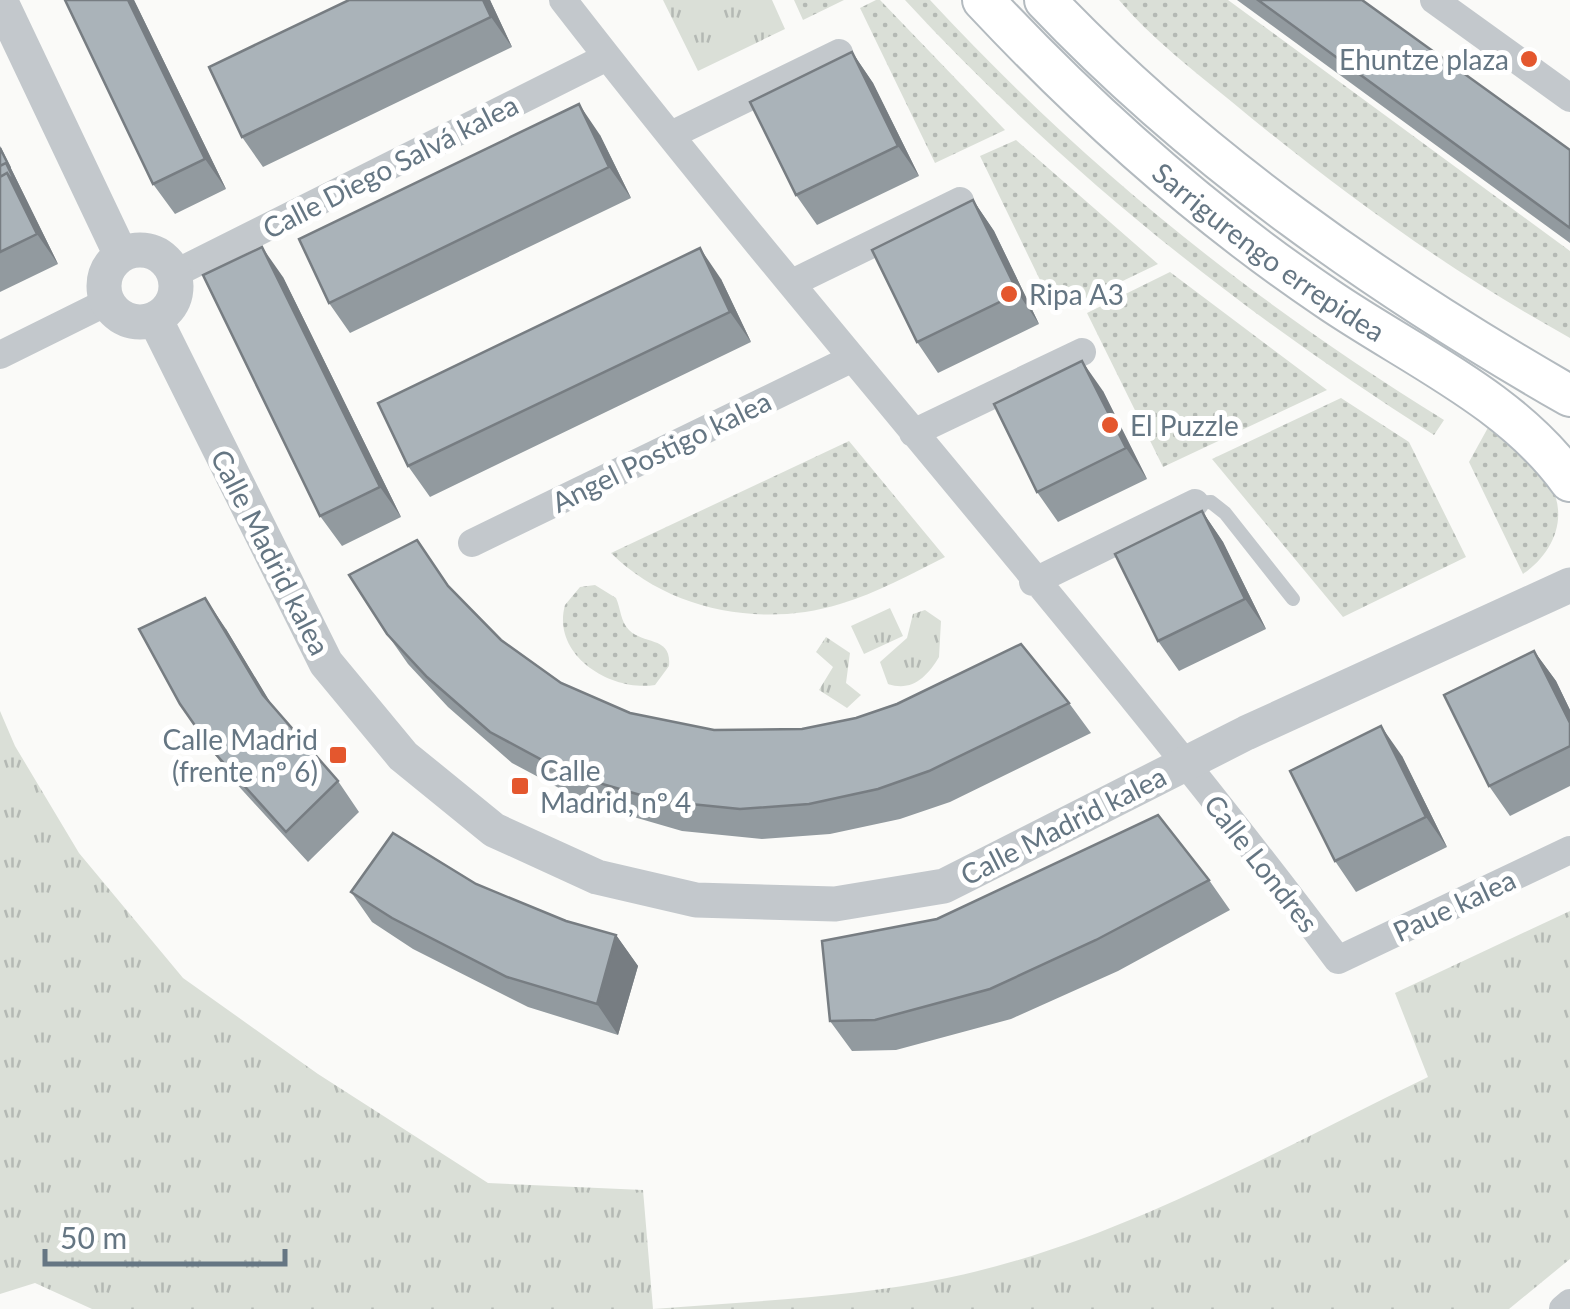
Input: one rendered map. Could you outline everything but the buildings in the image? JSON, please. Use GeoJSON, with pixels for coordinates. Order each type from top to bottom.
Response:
{"type":"FeatureCollection","features":[{"type":"Feature","properties":{"kind":"main road","name":"Sarrigurengo errepidea"},"geometry":{"type":"LineString","coordinates":[[983,0],[1082,101],[1192,198],[1326,298],[1482,398],[1546,448],[1570,481]]}},
{"type":"Feature","properties":{"kind":"main road","name":"Sarrigurengo errepidea"},"geometry":{"type":"LineString","coordinates":[[1046,0],[1115,69],[1270,200],[1454,328],[1570,396]]}},
{"type":"Feature","properties":{"kind":"street"},"geometry":{"type":"LineString","coordinates":[[0,0],[121,255]]}},
{"type":"Feature","properties":{"kind":"street","name":"Calle Londres"},"geometry":{"type":"LineString","coordinates":[[563,0],[1184,764],[1338,960]]}},
{"type":"Feature","properties":{"kind":"street"},"geometry":{"type":"LineString","coordinates":[[1434,0],[1570,98]]}},
{"type":"Feature","properties":{"kind":"street"},"geometry":{"type":"LineString","coordinates":[[671,135],[839,54]]}},
{"type":"Feature","properties":{"kind":"street","name":"Calle Diego Salvá kalea"},"geometry":{"type":"LineString","coordinates":[[174,274],[607,57]]}},
{"type":"Feature","properties":{"kind":"street"},"geometry":{"type":"LineString","coordinates":[[792,283],[960,201]]}},
{"type":"Feature","properties":{"kind":"street"},"geometry":{"type":"LineString","coordinates":[[143,250],[154,253],[174,274],[172,302],[154,319],[127,320],[107,302],[106,273],[121,255],[143,250]]}},
{"type":"Feature","properties":{"kind":"street"},"geometry":{"type":"LineString","coordinates":[[0,354],[107,302]]}},
{"type":"Feature","properties":{"kind":"street","name":"Calle Madrid kalea"},"geometry":{"type":"LineString","coordinates":[[154,319],[326,663],[403,756],[494,830],[597,877],[696,900],[835,904],[944,886],[1184,764],[1522,603],[1570,585]]}},
{"type":"Feature","properties":{"kind":"street"},"geometry":{"type":"LineString","coordinates":[[912,433],[1082,352]]}},
{"type":"Feature","properties":{"kind":"street","name":"Angel Postigo kalea"},"geometry":{"type":"LineString","coordinates":[[472,544],[851,358]]}},
{"type":"Feature","properties":{"kind":"street"},"geometry":{"type":"LineString","coordinates":[[1033,582],[1194,503]]}},
{"type":"Feature","properties":{"kind":"street","name":"Paue kalea"},"geometry":{"type":"LineString","coordinates":[[1338,960],[1570,850]]}},
{"type":"Feature","properties":{"kind":"street"},"geometry":{"type":"LineString","coordinates":[[1563,1309],[1570,1303]]}},
{"type":"Feature","properties":{"kind":"lane"},"geometry":{"type":"LineString","coordinates":[[1194,503],[1210,502],[1224,513],[1293,598]]}},
{"type":"Feature","properties":{"kind":"green space"},"geometry":{"type":"Polygon","coordinates":[[[663,0],[772,0],[785,29],[698,71],[663,0]]]}},
{"type":"Feature","properties":{"kind":"green space"},"geometry":{"type":"Polygon","coordinates":[[[794,0],[844,0],[803,20],[794,0]]]}},
{"type":"Feature","properties":{"kind":"green space"},"geometry":{"type":"Polygon","coordinates":[[[876,0],[1005,130],[935,163],[860,8],[876,0]]]}},
{"type":"Feature","properties":{"kind":"green space"},"geometry":{"type":"Polygon","coordinates":[[[905,0],[930,0],[1049,120],[1172,228],[1303,327],[1444,420],[1434,435],[1291,339],[1155,235],[1026,122],[905,0]]]}},
{"type":"Feature","properties":{"kind":"green space"},"geometry":{"type":"Polygon","coordinates":[[[1119,0],[1228,0],[1570,251],[1570,338],[1481,285],[1354,198],[1188,66],[1119,0]]]}},
{"type":"Feature","properties":{"kind":"green space"},"geometry":{"type":"Polygon","coordinates":[[[1016,140],[1158,264],[1056,313],[980,156],[1016,140]]]}},
{"type":"Feature","properties":{"kind":"green space"},"geometry":{"type":"Polygon","coordinates":[[[1170,272],[1327,390],[1163,467],[1087,313],[1170,272]]]}},
{"type":"Feature","properties":{"kind":"green space"},"geometry":{"type":"Polygon","coordinates":[[[1341,398],[1409,442],[1466,557],[1343,617],[1212,459],[1341,398]]]}},
{"type":"Feature","properties":{"kind":"green space"},"geometry":{"type":"Polygon","coordinates":[[[1490,424],[1539,469],[1556,499],[1554,536],[1542,557],[1523,574],[1469,462],[1490,424]]]}},
{"type":"Feature","properties":{"kind":"green space"},"geometry":{"type":"Polygon","coordinates":[[[849,441],[945,557],[854,600],[810,611],[749,614],[689,601],[660,589],[611,553],[849,441]]]}},
{"type":"Feature","properties":{"kind":"green space"},"geometry":{"type":"Polygon","coordinates":[[[595,585],[616,598],[629,630],[666,650],[669,666],[655,685],[621,683],[604,676],[576,655],[567,640],[563,623],[565,605],[580,587],[595,585]]]}},
{"type":"Feature","properties":{"kind":"green space"},"geometry":{"type":"Polygon","coordinates":[[[890,608],[903,636],[864,654],[851,626],[890,608]]]}},
{"type":"Feature","properties":{"kind":"green space"},"geometry":{"type":"Polygon","coordinates":[[[925,610],[941,621],[939,657],[918,681],[904,686],[888,684],[880,662],[907,638],[913,614],[925,610]]]}},
{"type":"Feature","properties":{"kind":"green space"},"geometry":{"type":"Polygon","coordinates":[[[826,637],[850,653],[846,683],[861,695],[847,708],[819,690],[833,667],[816,652],[826,637]]]}},
{"type":"Feature","properties":{"kind":"green space"},"geometry":{"type":"Polygon","coordinates":[[[0,711],[15,746],[79,853],[183,978],[318,1074],[488,1183],[643,1190],[653,1309],[92,1309],[35,1283],[0,1294],[0,711]]]}},
{"type":"Feature","properties":{"kind":"green space"},"geometry":{"type":"Polygon","coordinates":[[[1570,911],[1570,1259],[1509,1309],[653,1309],[911,1285],[1010,1262],[1133,1219],[1428,1077],[1395,993],[1570,911]]]}},
{"type":"Feature","properties":{"kind":"place","name":"Ehuntze plaza"},"geometry":{"type":"Point","coordinates":[1529,59]}},
{"type":"Feature","properties":{"kind":"place","name":"Ripa A3"},"geometry":{"type":"Point","coordinates":[1009,294]}},
{"type":"Feature","properties":{"kind":"place","name":"El Puzzle"},"geometry":{"type":"Point","coordinates":[1110,425]}},
{"type":"Feature","properties":{"kind":"place","name":"Calle Madrid (frente nº 6)"},"geometry":{"type":"Point","coordinates":[338,755]}},
{"type":"Feature","properties":{"kind":"place","name":"Calle Madrid, nº 4"},"geometry":{"type":"Point","coordinates":[520,786]}}]}
